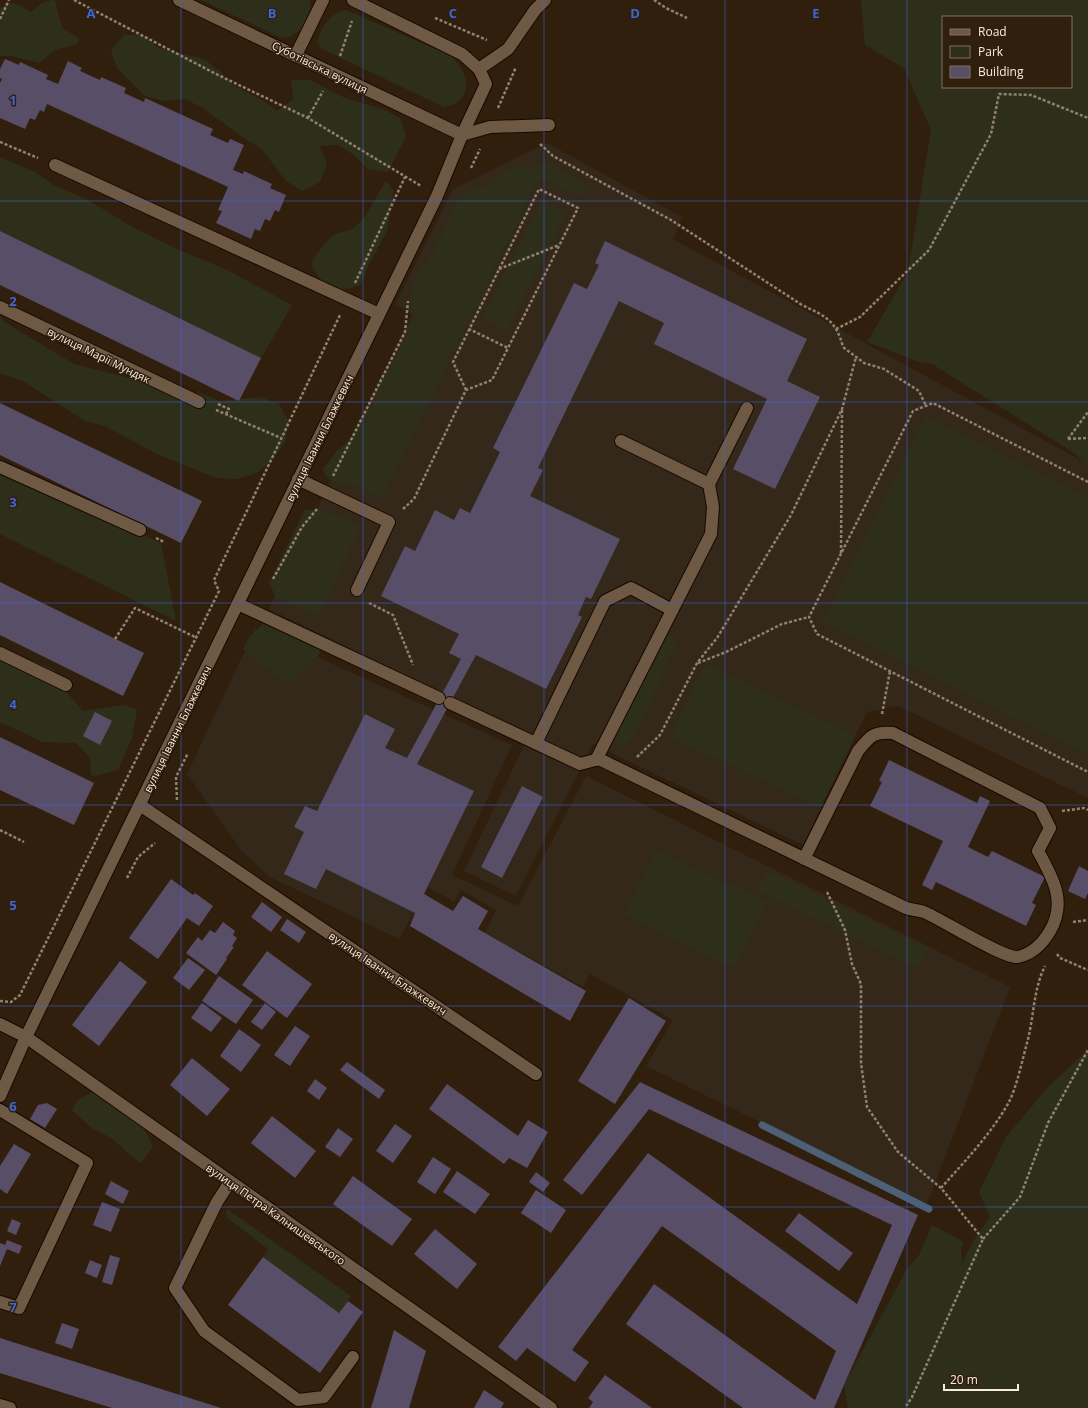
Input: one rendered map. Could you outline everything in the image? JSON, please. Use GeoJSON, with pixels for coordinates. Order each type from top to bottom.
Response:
{"type":"FeatureCollection","features":[{"type":"Feature","properties":{"kind":"street","name":"Суботівська вулиця"},"geometry":{"type":"LineString","coordinates":[[178,0],[462,135]]}},
{"type":"Feature","properties":{"kind":"street"},"geometry":{"type":"LineString","coordinates":[[296,55],[323,0]]}},
{"type":"Feature","properties":{"kind":"street"},"geometry":{"type":"LineString","coordinates":[[353,0],[462,54],[479,69],[508,49],[535,10],[545,0]]}},
{"type":"Feature","properties":{"kind":"street","name":"вулиця Іванни Блажкевич"},"geometry":{"type":"LineString","coordinates":[[0,1096],[26,1037],[437,196],[462,135],[486,84],[479,69]]}},
{"type":"Feature","properties":{"kind":"street"},"geometry":{"type":"LineString","coordinates":[[462,135],[490,127],[549,125]]}},
{"type":"Feature","properties":{"kind":"street"},"geometry":{"type":"LineString","coordinates":[[55,166],[379,314]]}},
{"type":"Feature","properties":{"kind":"street","name":"вулиця Марії Мундяк"},"geometry":{"type":"LineString","coordinates":[[0,307],[199,402]]}},
{"type":"Feature","properties":{"kind":"street"},"geometry":{"type":"LineString","coordinates":[[596,760],[711,534],[713,507],[709,484],[747,408]]}},
{"type":"Feature","properties":{"kind":"street"},"geometry":{"type":"LineString","coordinates":[[621,441],[709,484]]}},
{"type":"Feature","properties":{"kind":"street"},"geometry":{"type":"LineString","coordinates":[[0,467],[140,530]]}},
{"type":"Feature","properties":{"kind":"street"},"geometry":{"type":"LineString","coordinates":[[298,479],[389,522],[357,590]]}},
{"type":"Feature","properties":{"kind":"street"},"geometry":{"type":"LineString","coordinates":[[536,743],[605,601],[631,588],[672,610]]}},
{"type":"Feature","properties":{"kind":"street"},"geometry":{"type":"LineString","coordinates":[[238,604],[580,764],[599,759],[622,770],[809,861],[906,908],[923,912],[981,942],[1016,957],[1049,945],[1056,920],[1058,898],[1052,877],[1038,851],[1050,828],[1040,808],[894,733],[880,732],[868,740],[858,751],[809,861]]}},
{"type":"Feature","properties":{"kind":"street"},"geometry":{"type":"LineString","coordinates":[[0,653],[66,685]]}},
{"type":"Feature","properties":{"kind":"street","name":"вулиця Іванни Блажкевич"},"geometry":{"type":"LineString","coordinates":[[140,805],[536,1074]]}},
{"type":"Feature","properties":{"kind":"street","name":"вулиця Петра Калнишевського"},"geometry":{"type":"LineString","coordinates":[[0,1024],[26,1037],[551,1408]]}},
{"type":"Feature","properties":{"kind":"street"},"geometry":{"type":"LineString","coordinates":[[0,1110],[87,1163],[19,1308],[0,1302]]}},
{"type":"Feature","properties":{"kind":"street"},"geometry":{"type":"LineString","coordinates":[[230,1182],[217,1202],[175,1288],[204,1331],[298,1400],[324,1397],[353,1358]]}},
{"type":"Feature","properties":{"kind":"street"},"geometry":{"type":"LineString","coordinates":[[0,1405],[10,1408]]}},
{"type":"Feature","properties":{"kind":"path"},"geometry":{"type":"LineString","coordinates":[[0,19],[9,0]]}},
{"type":"Feature","properties":{"kind":"path"},"geometry":{"type":"LineString","coordinates":[[74,0],[218,75],[308,118],[437,196]]}},
{"type":"Feature","properties":{"kind":"path"},"geometry":{"type":"LineString","coordinates":[[654,0],[666,8],[687,18]]}},
{"type":"Feature","properties":{"kind":"path"},"geometry":{"type":"LineString","coordinates":[[337,62],[354,15]]}},
{"type":"Feature","properties":{"kind":"path"},"geometry":{"type":"LineString","coordinates":[[308,118],[323,91]]}},
{"type":"Feature","properties":{"kind":"path"},"geometry":{"type":"LineString","coordinates":[[836,329],[860,317],[929,250],[991,134],[999,94],[1031,95],[1088,118]]}},
{"type":"Feature","properties":{"kind":"path"},"geometry":{"type":"LineString","coordinates":[[520,126],[553,156],[671,220],[802,305],[819,313],[835,325],[843,347],[864,362],[884,369],[919,391],[926,406]]}},
{"type":"Feature","properties":{"kind":"path"},"geometry":{"type":"LineString","coordinates":[[470,169],[490,127]]}},
{"type":"Feature","properties":{"kind":"path"},"geometry":{"type":"LineString","coordinates":[[0,142],[55,166]]}},
{"type":"Feature","properties":{"kind":"path"},"geometry":{"type":"LineString","coordinates":[[354,285],[405,176]]}},
{"type":"Feature","properties":{"kind":"path"},"geometry":{"type":"LineString","coordinates":[[389,522],[414,499],[466,390],[492,380],[578,208],[539,189],[453,362],[466,390]]}},
{"type":"Feature","properties":{"kind":"path"},"geometry":{"type":"LineString","coordinates":[[498,270],[560,244]]}},
{"type":"Feature","properties":{"kind":"path"},"geometry":{"type":"LineString","coordinates":[[331,480],[406,332],[408,302],[411,295]]}},
{"type":"Feature","properties":{"kind":"path"},"geometry":{"type":"LineString","coordinates":[[0,1000],[11,1002],[20,995],[197,638],[219,591],[214,580],[340,314]]}},
{"type":"Feature","properties":{"kind":"path"},"geometry":{"type":"LineString","coordinates":[[469,329],[508,348]]}},
{"type":"Feature","properties":{"kind":"path"},"geometry":{"type":"LineString","coordinates":[[622,770],[660,735],[697,663],[717,638],[790,515],[842,409],[856,357]]}},
{"type":"Feature","properties":{"kind":"path"},"geometry":{"type":"LineString","coordinates":[[697,663],[726,652],[782,624],[809,617],[913,411],[933,403],[1088,482]]}},
{"type":"Feature","properties":{"kind":"path"},"geometry":{"type":"LineString","coordinates":[[229,409],[226,414],[281,438]]}},
{"type":"Feature","properties":{"kind":"path"},"geometry":{"type":"LineString","coordinates":[[841,553],[842,409]]}},
{"type":"Feature","properties":{"kind":"path"},"geometry":{"type":"LineString","coordinates":[[1088,412],[1068,440],[1088,438]]}},
{"type":"Feature","properties":{"kind":"path"},"geometry":{"type":"LineString","coordinates":[[272,580],[302,526],[317,508]]}},
{"type":"Feature","properties":{"kind":"path"},"geometry":{"type":"LineString","coordinates":[[366,602],[393,615],[423,690]]}},
{"type":"Feature","properties":{"kind":"path"},"geometry":{"type":"LineString","coordinates":[[115,639],[135,608],[197,638]]}},
{"type":"Feature","properties":{"kind":"path"},"geometry":{"type":"LineString","coordinates":[[809,617],[817,634],[1088,772]]}},
{"type":"Feature","properties":{"kind":"path"},"geometry":{"type":"LineString","coordinates":[[880,732],[890,671]]}},
{"type":"Feature","properties":{"kind":"path"},"geometry":{"type":"LineString","coordinates":[[177,800],[176,777],[190,749]]}},
{"type":"Feature","properties":{"kind":"path"},"geometry":{"type":"LineString","coordinates":[[1044,815],[1084,808],[1088,810]]}},
{"type":"Feature","properties":{"kind":"path"},"geometry":{"type":"LineString","coordinates":[[0,830],[24,842]]}},
{"type":"Feature","properties":{"kind":"path"},"geometry":{"type":"LineString","coordinates":[[123,885],[138,857],[155,843]]}},
{"type":"Feature","properties":{"kind":"path"},"geometry":{"type":"LineString","coordinates":[[809,861],[845,930],[852,964],[861,984],[861,1063],[867,1107],[898,1152],[941,1188],[983,1239]]}},
{"type":"Feature","properties":{"kind":"path"},"geometry":{"type":"LineString","coordinates":[[941,1188],[974,1152],[995,1124],[1010,1100],[1028,1041],[1039,976],[1049,945]]}},
{"type":"Feature","properties":{"kind":"path"},"geometry":{"type":"LineString","coordinates":[[1049,945],[1060,958],[1088,970]]}},
{"type":"Feature","properties":{"kind":"path"},"geometry":{"type":"LineString","coordinates":[[905,1408],[912,1397],[983,1239],[1020,1197],[1048,1123],[1088,1050]]}},
{"type":"Feature","properties":{"kind":"shaded area"},"geometry":{"type":"Polygon","coordinates":[[[547,143],[682,217],[673,239],[1088,464],[1088,798],[898,706],[867,712],[803,845],[593,744],[516,896],[464,871],[529,735],[269,609],[412,314],[395,305],[453,189],[547,143]]]}},
{"type":"Feature","properties":{"kind":"shaded area"},"geometry":{"type":"Polygon","coordinates":[[[255,629],[512,745],[452,875],[518,906],[586,776],[1010,987],[927,1204],[646,1066],[673,1020],[590,974],[583,987],[485,933],[496,910],[461,890],[454,902],[428,887],[399,939],[268,876],[241,850],[187,774],[255,629]]]}},
{"type":"Feature","properties":{"kind":"green space"},"geometry":{"type":"Polygon","coordinates":[[[55,0],[62,28],[79,38],[77,44],[54,50],[39,63],[12,56],[0,56],[0,9],[8,3],[19,5],[31,12],[42,3],[55,0]]]}},
{"type":"Feature","properties":{"kind":"green space"},"geometry":{"type":"Polygon","coordinates":[[[201,0],[310,0],[310,6],[307,19],[300,30],[288,37],[282,38],[201,0]]]}},
{"type":"Feature","properties":{"kind":"green space"},"geometry":{"type":"Polygon","coordinates":[[[861,0],[1088,0],[1088,466],[1074,453],[932,364],[919,362],[867,342],[908,272],[931,130],[904,68],[865,45],[861,0]]]}},
{"type":"Feature","properties":{"kind":"green space"},"geometry":{"type":"Polygon","coordinates":[[[346,10],[449,55],[463,71],[466,85],[462,98],[455,104],[444,107],[322,49],[317,43],[324,26],[335,14],[346,10]]]}},
{"type":"Feature","properties":{"kind":"green space"},"geometry":{"type":"Polygon","coordinates":[[[124,35],[142,35],[159,48],[204,59],[220,71],[233,85],[262,100],[277,111],[293,99],[291,80],[310,80],[345,98],[383,109],[400,118],[406,136],[388,172],[368,169],[354,155],[338,145],[319,146],[327,163],[320,182],[302,191],[285,180],[262,149],[245,139],[203,108],[185,99],[164,101],[145,96],[117,68],[111,50],[124,35]]]}},
{"type":"Feature","properties":{"kind":"green space"},"geometry":{"type":"Polygon","coordinates":[[[0,157],[37,173],[53,185],[88,200],[134,228],[177,249],[227,270],[292,305],[261,358],[0,231],[0,157]]]}},
{"type":"Feature","properties":{"kind":"green space"},"geometry":{"type":"Polygon","coordinates":[[[547,163],[587,184],[580,198],[540,177],[381,498],[355,486],[336,483],[329,479],[323,469],[337,451],[348,441],[354,433],[360,419],[375,402],[379,380],[392,367],[409,331],[408,328],[416,314],[410,305],[413,286],[419,269],[430,260],[460,196],[490,184],[501,173],[516,167],[531,169],[547,163]]]}},
{"type":"Feature","properties":{"kind":"green space"},"geometry":{"type":"Polygon","coordinates":[[[386,181],[394,191],[387,231],[368,266],[361,285],[342,290],[322,282],[311,264],[316,256],[330,238],[339,233],[353,229],[360,222],[386,181]]]}},
{"type":"Feature","properties":{"kind":"green space"},"geometry":{"type":"Polygon","coordinates":[[[541,202],[565,214],[507,330],[483,318],[541,202]]]}},
{"type":"Feature","properties":{"kind":"green space"},"geometry":{"type":"Polygon","coordinates":[[[0,314],[3,321],[74,364],[179,391],[201,393],[219,401],[260,397],[279,404],[289,422],[285,442],[273,459],[257,473],[237,479],[216,478],[157,454],[105,426],[85,421],[23,381],[0,373],[0,314]]]}},
{"type":"Feature","properties":{"kind":"green space"},"geometry":{"type":"Polygon","coordinates":[[[926,416],[1088,498],[1088,755],[823,622],[926,416]]]}},
{"type":"Feature","properties":{"kind":"green space"},"geometry":{"type":"Polygon","coordinates":[[[0,471],[161,543],[176,621],[0,534],[0,471]]]}},
{"type":"Feature","properties":{"kind":"green space"},"geometry":{"type":"Polygon","coordinates":[[[305,510],[324,510],[360,527],[318,616],[276,597],[269,583],[305,510]]]}},
{"type":"Feature","properties":{"kind":"green space"},"geometry":{"type":"Polygon","coordinates":[[[264,623],[281,628],[322,648],[317,657],[294,679],[281,679],[243,649],[249,637],[264,623]]]}},
{"type":"Feature","properties":{"kind":"green space"},"geometry":{"type":"Polygon","coordinates":[[[670,636],[678,640],[638,728],[628,742],[621,746],[617,743],[617,729],[633,704],[663,645],[670,636]]]}},
{"type":"Feature","properties":{"kind":"green space"},"geometry":{"type":"Polygon","coordinates":[[[0,655],[31,660],[53,669],[67,693],[83,711],[124,705],[137,710],[132,737],[118,770],[94,776],[91,775],[90,758],[76,743],[43,742],[0,722],[0,655]]]}},
{"type":"Feature","properties":{"kind":"green space"},"geometry":{"type":"Polygon","coordinates":[[[705,664],[855,735],[820,808],[671,737],[705,664]]]}},
{"type":"Feature","properties":{"kind":"green space"},"geometry":{"type":"Polygon","coordinates":[[[656,850],[767,902],[735,968],[625,915],[656,850]]]}},
{"type":"Feature","properties":{"kind":"green space"},"geometry":{"type":"Polygon","coordinates":[[[767,871],[928,948],[918,968],[757,891],[767,871]]]}},
{"type":"Feature","properties":{"kind":"green space"},"geometry":{"type":"Polygon","coordinates":[[[1088,1050],[1088,1408],[848,1408],[844,1385],[907,1269],[919,1255],[932,1225],[964,1242],[961,1249],[962,1263],[974,1240],[990,1217],[979,1192],[1006,1137],[1050,1085],[1088,1050]]]}},
{"type":"Feature","properties":{"kind":"green space"},"geometry":{"type":"Polygon","coordinates":[[[92,1092],[144,1129],[153,1147],[141,1163],[113,1139],[92,1128],[72,1110],[78,1100],[92,1092]]]}},
{"type":"Feature","properties":{"kind":"green space"},"geometry":{"type":"Polygon","coordinates":[[[227,1209],[351,1296],[339,1313],[263,1257],[268,1249],[226,1217],[227,1209]]]}},
{"type":"Feature","properties":{"kind":"building"},"geometry":{"type":"Polygon","coordinates":[[[5,59],[19,65],[20,62],[48,75],[46,79],[58,84],[68,61],[82,68],[80,71],[100,80],[101,77],[126,88],[124,93],[144,102],[145,98],[213,129],[210,135],[228,143],[230,139],[244,145],[233,170],[243,174],[244,171],[272,184],[270,188],[286,195],[279,212],[275,210],[270,221],[265,219],[260,231],[255,229],[251,239],[216,223],[222,211],[218,210],[228,187],[47,104],[44,112],[40,110],[35,120],[30,118],[25,129],[0,118],[0,83],[2,79],[0,78],[0,69],[5,59]]]}},
{"type":"Feature","properties":{"kind":"building"},"geometry":{"type":"Polygon","coordinates":[[[0,231],[261,358],[239,401],[0,285],[0,231]]]}},
{"type":"Feature","properties":{"kind":"building"},"geometry":{"type":"Polygon","coordinates":[[[605,241],[807,339],[787,381],[820,397],[775,489],[733,469],[767,399],[654,344],[664,323],[619,301],[538,468],[543,470],[530,496],[620,539],[591,599],[586,597],[578,615],[582,617],[546,689],[476,655],[417,764],[474,791],[424,894],[453,911],[463,896],[488,911],[478,929],[586,991],[570,1021],[410,926],[415,913],[326,869],[316,889],[284,874],[304,832],[294,827],[305,806],[317,811],[365,714],[395,729],[385,748],[407,758],[461,659],[449,653],[459,634],[381,596],[405,546],[415,551],[435,510],[454,520],[460,508],[470,513],[500,452],[493,448],[574,283],[587,289],[599,265],[595,263],[605,241]]]}},
{"type":"Feature","properties":{"kind":"building"},"geometry":{"type":"Polygon","coordinates":[[[0,403],[202,501],[181,543],[0,455],[0,403]]]}},
{"type":"Feature","properties":{"kind":"building"},"geometry":{"type":"Polygon","coordinates":[[[0,582],[144,653],[123,696],[0,635],[0,582]]]}},
{"type":"Feature","properties":{"kind":"building"},"geometry":{"type":"Polygon","coordinates":[[[95,712],[112,721],[100,745],[83,736],[95,712]]]}},
{"type":"Feature","properties":{"kind":"building"},"geometry":{"type":"Polygon","coordinates":[[[0,737],[94,783],[74,825],[0,790],[0,737]]]}},
{"type":"Feature","properties":{"kind":"building"},"geometry":{"type":"Polygon","coordinates":[[[889,760],[977,803],[980,796],[990,801],[968,847],[988,857],[992,851],[1045,877],[1032,903],[1036,905],[1026,926],[936,882],[932,890],[922,885],[943,841],[870,806],[882,782],[879,781],[889,760]]]}},
{"type":"Feature","properties":{"kind":"building"},"geometry":{"type":"Polygon","coordinates":[[[522,786],[543,797],[502,878],[481,867],[522,786]]]}},
{"type":"Feature","properties":{"kind":"building"},"geometry":{"type":"Polygon","coordinates":[[[1079,866],[1088,871],[1088,893],[1085,899],[1068,891],[1079,866]]]}},
{"type":"Feature","properties":{"kind":"building"},"geometry":{"type":"Polygon","coordinates":[[[171,879],[193,895],[195,893],[213,906],[199,926],[187,918],[158,959],[129,938],[171,879]]]}},
{"type":"Feature","properties":{"kind":"building"},"geometry":{"type":"Polygon","coordinates":[[[262,902],[282,917],[271,932],[251,917],[262,902]]]}},
{"type":"Feature","properties":{"kind":"building"},"geometry":{"type":"Polygon","coordinates":[[[287,919],[306,932],[299,943],[280,930],[287,919]]]}},
{"type":"Feature","properties":{"kind":"building"},"geometry":{"type":"Polygon","coordinates":[[[223,922],[235,931],[233,935],[237,938],[232,946],[234,947],[216,975],[186,953],[198,937],[202,941],[210,930],[215,933],[223,922]]]}},
{"type":"Feature","properties":{"kind":"building"},"geometry":{"type":"Polygon","coordinates":[[[267,951],[312,984],[287,1018],[242,985],[267,951]]]}},
{"type":"Feature","properties":{"kind":"building"},"geometry":{"type":"Polygon","coordinates":[[[188,958],[205,970],[189,990],[173,978],[188,958]]]}},
{"type":"Feature","properties":{"kind":"building"},"geometry":{"type":"Polygon","coordinates":[[[120,961],[147,982],[99,1046],[72,1025],[120,961]]]}},
{"type":"Feature","properties":{"kind":"building"},"geometry":{"type":"Polygon","coordinates":[[[219,976],[253,1000],[236,1024],[202,1001],[219,976]]]}},
{"type":"Feature","properties":{"kind":"building"},"geometry":{"type":"Polygon","coordinates":[[[629,998],[666,1021],[615,1104],[578,1081],[629,998]]]}},
{"type":"Feature","properties":{"kind":"building"},"geometry":{"type":"Polygon","coordinates":[[[202,1003],[222,1018],[211,1032],[191,1018],[202,1003]]]}},
{"type":"Feature","properties":{"kind":"building"},"geometry":{"type":"Polygon","coordinates":[[[265,1003],[276,1012],[262,1030],[251,1022],[265,1003]]]}},
{"type":"Feature","properties":{"kind":"building"},"geometry":{"type":"Polygon","coordinates":[[[295,1026],[310,1036],[290,1066],[274,1055],[295,1026]]]}},
{"type":"Feature","properties":{"kind":"building"},"geometry":{"type":"Polygon","coordinates":[[[239,1029],[261,1045],[241,1072],[220,1056],[239,1029]]]}},
{"type":"Feature","properties":{"kind":"building"},"geometry":{"type":"Polygon","coordinates":[[[192,1058],[230,1089],[207,1116],[170,1085],[192,1058]]]}},
{"type":"Feature","properties":{"kind":"building"},"geometry":{"type":"Polygon","coordinates":[[[347,1062],[385,1090],[379,1099],[340,1070],[347,1062]]]}},
{"type":"Feature","properties":{"kind":"building"},"geometry":{"type":"Polygon","coordinates":[[[315,1079],[327,1088],[319,1100],[307,1091],[315,1079]]]}},
{"type":"Feature","properties":{"kind":"building"},"geometry":{"type":"Polygon","coordinates":[[[640,1082],[918,1215],[834,1408],[743,1408],[626,1324],[654,1284],[815,1400],[836,1351],[662,1226],[572,1350],[589,1362],[575,1382],[527,1348],[516,1361],[498,1347],[648,1153],[857,1304],[892,1225],[649,1109],[582,1195],[563,1180],[640,1082]]]}},
{"type":"Feature","properties":{"kind":"building"},"geometry":{"type":"Polygon","coordinates":[[[447,1084],[518,1136],[528,1120],[548,1132],[527,1168],[509,1158],[504,1164],[429,1109],[447,1084]]]}},
{"type":"Feature","properties":{"kind":"building"},"geometry":{"type":"Polygon","coordinates":[[[47,1103],[57,1109],[45,1128],[30,1119],[38,1105],[47,1103]]]}},
{"type":"Feature","properties":{"kind":"building"},"geometry":{"type":"Polygon","coordinates":[[[272,1116],[316,1151],[295,1178],[251,1143],[272,1116]]]}},
{"type":"Feature","properties":{"kind":"building"},"geometry":{"type":"Polygon","coordinates":[[[395,1124],[412,1136],[393,1163],[376,1151],[395,1124]]]}},
{"type":"Feature","properties":{"kind":"building"},"geometry":{"type":"Polygon","coordinates":[[[338,1128],[353,1139],[340,1157],[325,1147],[338,1128]]]}},
{"type":"Feature","properties":{"kind":"building"},"geometry":{"type":"Polygon","coordinates":[[[14,1144],[31,1154],[7,1194],[0,1189],[0,1166],[14,1144]]]}},
{"type":"Feature","properties":{"kind":"building"},"geometry":{"type":"Polygon","coordinates":[[[433,1157],[451,1169],[435,1194],[417,1182],[433,1157]]]}},
{"type":"Feature","properties":{"kind":"building"},"geometry":{"type":"Polygon","coordinates":[[[457,1171],[490,1194],[475,1214],[443,1192],[457,1171]]]}},
{"type":"Feature","properties":{"kind":"building"},"geometry":{"type":"Polygon","coordinates":[[[536,1172],[550,1183],[543,1192],[529,1182],[536,1172]]]}},
{"type":"Feature","properties":{"kind":"building"},"geometry":{"type":"Polygon","coordinates":[[[353,1176],[412,1219],[392,1246],[333,1204],[353,1176]]]}},
{"type":"Feature","properties":{"kind":"building"},"geometry":{"type":"Polygon","coordinates":[[[111,1181],[129,1191],[123,1204],[105,1194],[111,1181]]]}},
{"type":"Feature","properties":{"kind":"building"},"geometry":{"type":"Polygon","coordinates":[[[536,1190],[566,1210],[551,1233],[521,1213],[536,1190]]]}},
{"type":"Feature","properties":{"kind":"building"},"geometry":{"type":"Polygon","coordinates":[[[102,1202],[120,1209],[111,1232],[93,1225],[102,1202]]]}},
{"type":"Feature","properties":{"kind":"building"},"geometry":{"type":"Polygon","coordinates":[[[799,1213],[853,1253],[839,1271],[785,1231],[799,1213]]]}},
{"type":"Feature","properties":{"kind":"building"},"geometry":{"type":"Polygon","coordinates":[[[12,1219],[21,1223],[16,1235],[7,1231],[12,1219]]]}},
{"type":"Feature","properties":{"kind":"building"},"geometry":{"type":"Polygon","coordinates":[[[435,1229],[477,1264],[457,1289],[414,1254],[435,1229]]]}},
{"type":"Feature","properties":{"kind":"building"},"geometry":{"type":"Polygon","coordinates":[[[7,1240],[22,1246],[19,1254],[7,1249],[0,1266],[0,1243],[5,1245],[7,1240]]]}},
{"type":"Feature","properties":{"kind":"building"},"geometry":{"type":"Polygon","coordinates":[[[110,1255],[120,1258],[112,1285],[102,1282],[110,1255]]]}},
{"type":"Feature","properties":{"kind":"building"},"geometry":{"type":"Polygon","coordinates":[[[263,1257],[339,1313],[348,1301],[363,1312],[320,1373],[228,1305],[263,1257]]]}},
{"type":"Feature","properties":{"kind":"building"},"geometry":{"type":"Polygon","coordinates":[[[90,1260],[102,1265],[97,1278],[85,1273],[90,1260]]]}},
{"type":"Feature","properties":{"kind":"building"},"geometry":{"type":"Polygon","coordinates":[[[62,1323],[79,1329],[72,1349],[55,1343],[62,1323]]]}},
{"type":"Feature","properties":{"kind":"building"},"geometry":{"type":"Polygon","coordinates":[[[394,1330],[426,1351],[409,1408],[371,1408],[394,1330]]]}},
{"type":"Feature","properties":{"kind":"building"},"geometry":{"type":"Polygon","coordinates":[[[0,1338],[221,1408],[112,1408],[0,1373],[0,1338]]]}},
{"type":"Feature","properties":{"kind":"building"},"geometry":{"type":"Polygon","coordinates":[[[605,1375],[652,1408],[589,1408],[593,1402],[588,1398],[605,1375]]]}},
{"type":"Feature","properties":{"kind":"building"},"geometry":{"type":"Polygon","coordinates":[[[484,1390],[504,1403],[501,1408],[474,1408],[484,1390]]]}},
{"type":"Feature","properties":{"kind":"waterway"},"geometry":{"type":"LineString","coordinates":[[762,1125],[929,1209]]}}]}
